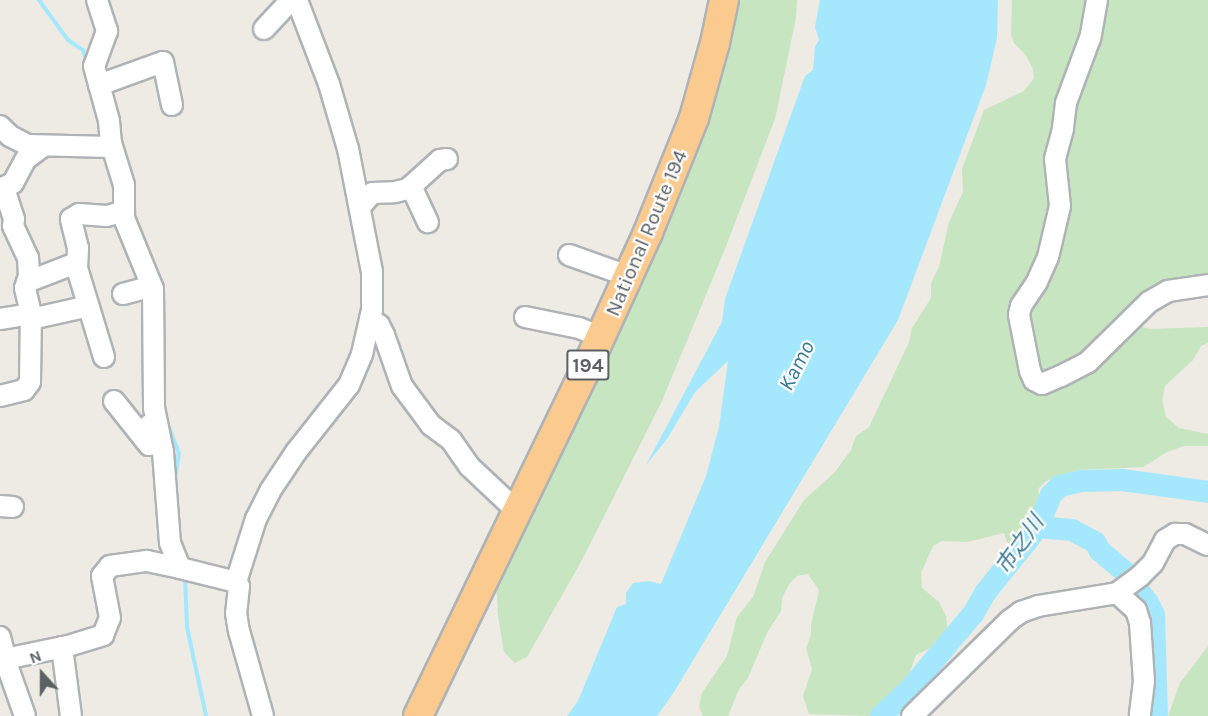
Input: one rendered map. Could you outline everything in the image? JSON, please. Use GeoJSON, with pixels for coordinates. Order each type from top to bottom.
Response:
{"type":"FeatureCollection","features":[{"type":"Feature","properties":{"kind":"highway","name":"National Route 194"},"geometry":{"type":"LineString","coordinates":[[418,716],[518,512],[628,276],[694,118],[713,52],[724,0]]}},
{"type":"Feature","properties":{"kind":"street"},"geometry":{"type":"LineString","coordinates":[[97,0],[107,31],[94,66],[112,147],[124,185],[124,218],[152,286],[155,317],[154,408],[163,452],[170,543],[180,568]]}},
{"type":"Feature","properties":{"kind":"street"},"geometry":{"type":"LineString","coordinates":[[264,29],[291,0]]}},
{"type":"Feature","properties":{"kind":"street"},"geometry":{"type":"LineString","coordinates":[[236,582],[256,519],[270,491],[296,452],[349,385],[362,354],[374,292],[360,207],[340,120],[297,0]]}},
{"type":"Feature","properties":{"kind":"street"},"geometry":{"type":"LineString","coordinates":[[1097,0],[1090,38],[1066,103],[1063,129],[1055,159],[1060,206],[1048,256],[1019,315],[1030,371],[1034,380],[1042,384],[1088,362],[1149,302],[1168,291],[1208,285]]}},
{"type":"Feature","properties":{"kind":"street"},"geometry":{"type":"LineString","coordinates":[[99,85],[163,62],[172,105]]}},
{"type":"Feature","properties":{"kind":"street"},"geometry":{"type":"LineString","coordinates":[[3,135],[28,145],[42,147],[112,147]]}},
{"type":"Feature","properties":{"kind":"street"},"geometry":{"type":"LineString","coordinates":[[0,396],[24,390],[30,382],[31,317],[25,288],[28,258],[13,226],[14,219],[2,189],[13,183],[26,159],[42,147]]}},
{"type":"Feature","properties":{"kind":"street"},"geometry":{"type":"LineString","coordinates":[[360,207],[372,193],[395,192],[411,186],[441,160],[447,159]]}},
{"type":"Feature","properties":{"kind":"street"},"geometry":{"type":"LineString","coordinates":[[411,186],[428,222]]}},
{"type":"Feature","properties":{"kind":"street"},"geometry":{"type":"LineString","coordinates":[[104,357],[76,263],[78,248],[71,219],[75,206],[107,216],[124,211]]}},
{"type":"Feature","properties":{"kind":"street"},"geometry":{"type":"LineString","coordinates":[[569,255],[628,276]]}},
{"type":"Feature","properties":{"kind":"street"},"geometry":{"type":"LineString","coordinates":[[27,282],[76,263]]}},
{"type":"Feature","properties":{"kind":"street"},"geometry":{"type":"LineString","coordinates":[[123,294],[152,286]]}},
{"type":"Feature","properties":{"kind":"street"},"geometry":{"type":"LineString","coordinates":[[0,319],[31,317],[89,306]]}},
{"type":"Feature","properties":{"kind":"street"},"geometry":{"type":"LineString","coordinates":[[525,317],[579,327],[601,337]]}},
{"type":"Feature","properties":{"kind":"street"},"geometry":{"type":"LineString","coordinates":[[370,319],[378,325],[384,335],[402,386],[431,425],[451,440],[469,466],[518,512]]}},
{"type":"Feature","properties":{"kind":"street"},"geometry":{"type":"LineString","coordinates":[[114,401],[150,445],[152,444],[148,419],[154,408]]}},
{"type":"Feature","properties":{"kind":"street"},"geometry":{"type":"LineString","coordinates":[[912,716],[1010,620],[1021,612],[1128,585],[1153,563],[1165,540],[1175,534],[1185,534],[1208,544]]}},
{"type":"Feature","properties":{"kind":"street"},"geometry":{"type":"LineString","coordinates":[[3,659],[62,647],[103,635],[110,618],[102,576],[110,566],[147,561],[180,568],[236,582],[239,586],[236,613],[241,642],[262,716]]}},
{"type":"Feature","properties":{"kind":"street"},"geometry":{"type":"LineString","coordinates":[[1128,585],[1140,623],[1144,681],[1140,716]]}},
{"type":"Feature","properties":{"kind":"street"},"geometry":{"type":"LineString","coordinates":[[0,637],[3,659],[26,716]]}},
{"type":"Feature","properties":{"kind":"street"},"geometry":{"type":"LineString","coordinates":[[62,647],[71,716]]}},
{"type":"Feature","properties":{"kind":"green space"},"geometry":{"type":"Polygon","coordinates":[[[736,0],[797,0],[796,18],[775,119],[725,249],[662,401],[582,560],[527,657],[515,663],[504,652],[498,616],[496,577],[704,121],[722,70],[736,0]]]}},
{"type":"Feature","properties":{"kind":"green space"},"geometry":{"type":"Polygon","coordinates":[[[1012,0],[1208,0],[1208,281],[1184,283],[1134,325],[1150,329],[1208,327],[1208,343],[1201,346],[1193,360],[1165,386],[1162,400],[1166,417],[1179,428],[1208,434],[1208,446],[1184,446],[1167,452],[1143,467],[1078,470],[1046,481],[1038,489],[1041,505],[1034,524],[1016,550],[1009,547],[1004,533],[967,542],[942,541],[933,546],[921,573],[922,588],[939,602],[946,616],[948,634],[937,645],[916,655],[907,680],[871,716],[809,714],[803,696],[812,669],[806,648],[811,635],[819,590],[808,574],[797,576],[789,584],[782,598],[781,611],[767,633],[748,678],[739,689],[728,716],[703,716],[699,706],[702,693],[727,656],[737,617],[753,597],[765,562],[804,500],[835,472],[851,450],[856,436],[869,427],[909,342],[912,328],[931,298],[931,283],[939,267],[949,222],[963,192],[962,169],[984,110],[1024,91],[1034,78],[1033,69],[1025,54],[1014,43],[1011,34],[1012,0]]]}},
{"type":"Feature","properties":{"kind":"green space"},"geometry":{"type":"Polygon","coordinates":[[[1208,646],[1208,716],[1168,716],[1180,683],[1208,646]]]}},
{"type":"Feature","properties":{"kind":"water","name":"Kamo"},"geometry":{"type":"Polygon","coordinates":[[[820,0],[998,0],[997,38],[986,85],[898,320],[674,692],[657,716],[567,716],[578,701],[617,607],[626,604],[626,593],[633,583],[649,581],[661,584],[706,476],[719,427],[728,361],[695,392],[667,439],[646,465],[722,322],[725,299],[805,76],[813,70],[815,47],[819,40],[815,27],[820,0]]]}},
{"type":"Feature","properties":{"kind":"waterway"},"geometry":{"type":"LineString","coordinates":[[39,0],[68,40],[83,50],[87,63]]}},
{"type":"Feature","properties":{"kind":"waterway"},"geometry":{"type":"LineString","coordinates":[[165,417],[179,453],[174,485]]}},
{"type":"Feature","properties":{"kind":"waterway","name":"市之川"},"geometry":{"type":"LineString","coordinates":[[881,716],[910,689],[973,614],[985,593],[1038,527],[1051,495],[1060,486],[1082,481],[1122,480],[1208,492]]}},
{"type":"Feature","properties":{"kind":"waterway"},"geometry":{"type":"LineString","coordinates":[[1038,527],[1072,530],[1095,542],[1100,551],[1126,573],[1148,603],[1154,615],[1157,716]]}},
{"type":"Feature","properties":{"kind":"waterway"},"geometry":{"type":"LineString","coordinates":[[185,575],[187,627],[206,716]]}}]}
